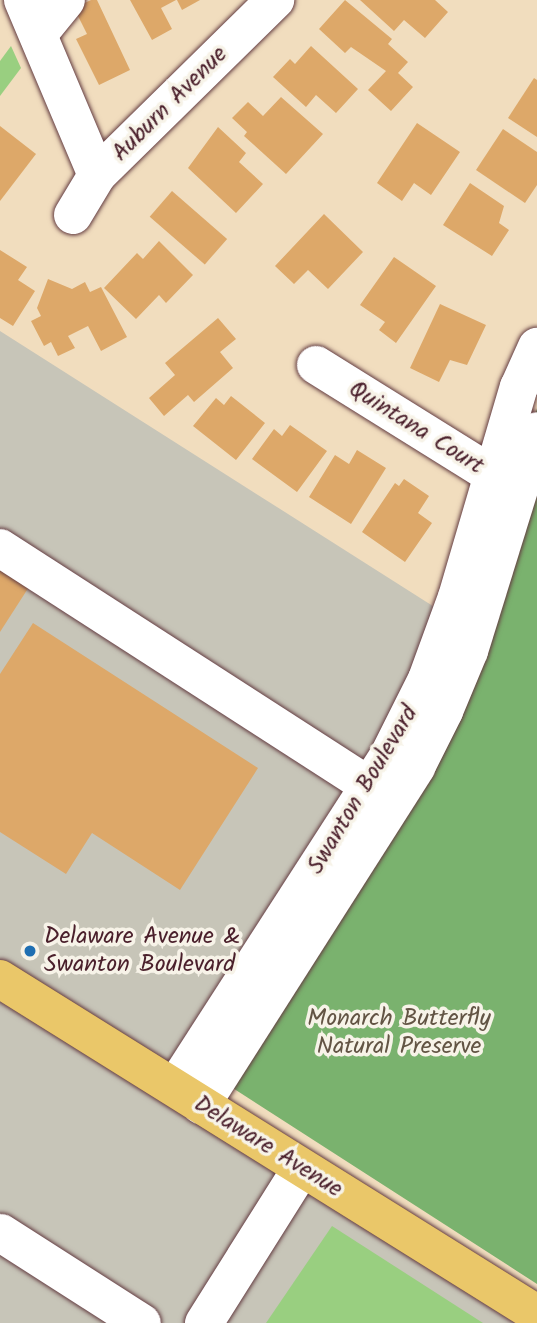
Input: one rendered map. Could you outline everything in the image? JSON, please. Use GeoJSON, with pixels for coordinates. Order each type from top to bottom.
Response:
{"type":"FeatureCollection","features":[{"type":"Feature","properties":{"kind":"main road","name":"Delaware Avenue"},"geometry":{"type":"LineString","coordinates":[[0,979],[537,1314]]}},
{"type":"Feature","properties":{"kind":"street"},"geometry":{"type":"LineString","coordinates":[[66,0],[32,16],[97,175]]}},
{"type":"Feature","properties":{"kind":"street","name":"Auburn Avenue"},"geometry":{"type":"LineString","coordinates":[[74,215],[97,175],[275,0]]}},
{"type":"Feature","properties":{"kind":"street","name":"Swanton Boulevard"},"geometry":{"type":"LineString","coordinates":[[188,1096],[416,767],[469,651],[504,483],[519,387],[537,347]]}},
{"type":"Feature","properties":{"kind":"street","name":"Quintana Court"},"geometry":{"type":"LineString","coordinates":[[316,365],[504,483]]}},
{"type":"Feature","properties":{"kind":"street","name":"Swanton Boulevard"},"geometry":{"type":"LineString","coordinates":[[188,1096],[370,786],[428,679],[457,597],[504,483],[537,431]]}},
{"type":"Feature","properties":{"kind":"street"},"geometry":{"type":"LineString","coordinates":[[0,548],[370,786]]}},
{"type":"Feature","properties":{"kind":"street"},"geometry":{"type":"LineString","coordinates":[[204,1323],[301,1168]]}},
{"type":"Feature","properties":{"kind":"street"},"geometry":{"type":"LineString","coordinates":[[1,1233],[142,1323]]}},
{"type":"Feature","properties":{"kind":"shaded area"},"geometry":{"type":"Polygon","coordinates":[[[0,331],[469,629],[193,1095],[537,1323],[0,1323],[0,331]]]}},
{"type":"Feature","properties":{"kind":"green space"},"geometry":{"type":"Polygon","coordinates":[[[11,46],[21,68],[0,96],[0,61],[11,46]]]}},
{"type":"Feature","properties":{"kind":"green space","name":"Monarch Butterfly Natural Preserve"},"geometry":{"type":"Polygon","coordinates":[[[537,409],[537,1284],[211,1074],[514,465],[537,409]]]}},
{"type":"Feature","properties":{"kind":"green space"},"geometry":{"type":"Polygon","coordinates":[[[332,1226],[483,1323],[266,1323],[332,1226]]]}},
{"type":"Feature","properties":{"kind":"building"},"geometry":{"type":"Polygon","coordinates":[[[97,0],[130,70],[99,85],[76,39],[87,34],[74,8],[97,0]]]}},
{"type":"Feature","properties":{"kind":"building"},"geometry":{"type":"Polygon","coordinates":[[[130,0],[176,0],[161,8],[172,29],[152,40],[130,0]]]}},
{"type":"Feature","properties":{"kind":"building"},"geometry":{"type":"Polygon","coordinates":[[[177,0],[200,0],[182,10],[177,0]]]}},
{"type":"Feature","properties":{"kind":"building"},"geometry":{"type":"Polygon","coordinates":[[[345,0],[392,39],[388,44],[408,62],[398,73],[413,87],[391,111],[368,90],[386,71],[351,47],[345,53],[319,29],[345,0]]]}},
{"type":"Feature","properties":{"kind":"building"},"geometry":{"type":"Polygon","coordinates":[[[360,0],[435,0],[448,12],[425,38],[404,20],[394,31],[360,0]]]}},
{"type":"Feature","properties":{"kind":"building"},"geometry":{"type":"Polygon","coordinates":[[[311,46],[358,89],[336,113],[316,95],[306,107],[273,77],[290,59],[295,64],[311,46]]]}},
{"type":"Feature","properties":{"kind":"building"},"geometry":{"type":"Polygon","coordinates":[[[534,78],[537,80],[537,137],[508,118],[534,78]]]}},
{"type":"Feature","properties":{"kind":"building"},"geometry":{"type":"Polygon","coordinates":[[[281,97],[323,134],[286,174],[244,136],[247,132],[232,118],[248,102],[263,116],[281,97]]]}},
{"type":"Feature","properties":{"kind":"building"},"geometry":{"type":"Polygon","coordinates":[[[417,123],[460,152],[431,195],[414,183],[402,201],[377,183],[417,123]]]}},
{"type":"Feature","properties":{"kind":"building"},"geometry":{"type":"Polygon","coordinates":[[[0,126],[36,154],[0,201],[0,126]]]}},
{"type":"Feature","properties":{"kind":"building"},"geometry":{"type":"Polygon","coordinates":[[[218,127],[246,153],[239,162],[263,184],[236,213],[188,168],[218,127]]]}},
{"type":"Feature","properties":{"kind":"building"},"geometry":{"type":"Polygon","coordinates":[[[503,129],[537,152],[537,185],[525,203],[476,170],[503,129]]]}},
{"type":"Feature","properties":{"kind":"building"},"geometry":{"type":"Polygon","coordinates":[[[470,183],[504,206],[499,223],[509,230],[492,256],[443,225],[470,183]]]}},
{"type":"Feature","properties":{"kind":"building"},"geometry":{"type":"Polygon","coordinates":[[[172,191],[227,239],[205,265],[150,217],[172,191]]]}},
{"type":"Feature","properties":{"kind":"building"},"geometry":{"type":"Polygon","coordinates":[[[324,214],[363,252],[328,289],[308,270],[294,284],[275,266],[324,214]]]}},
{"type":"Feature","properties":{"kind":"building"},"geometry":{"type":"Polygon","coordinates":[[[159,241],[193,275],[166,303],[159,295],[136,319],[104,288],[137,253],[143,259],[159,241]]]}},
{"type":"Feature","properties":{"kind":"building"},"geometry":{"type":"Polygon","coordinates":[[[0,250],[27,267],[18,280],[35,291],[13,326],[0,318],[0,250]]]}},
{"type":"Feature","properties":{"kind":"building"},"geometry":{"type":"Polygon","coordinates":[[[394,257],[436,286],[396,343],[379,330],[385,322],[360,305],[394,257]]]}},
{"type":"Feature","properties":{"kind":"building"},"geometry":{"type":"Polygon","coordinates":[[[48,279],[72,289],[85,282],[90,292],[101,287],[127,337],[101,351],[88,326],[68,336],[75,348],[58,356],[51,342],[44,346],[31,321],[41,316],[37,308],[48,279]]]}},
{"type":"Feature","properties":{"kind":"building"},"geometry":{"type":"Polygon","coordinates":[[[440,304],[486,325],[467,365],[450,360],[439,382],[410,368],[440,304]]]}},
{"type":"Feature","properties":{"kind":"building"},"geometry":{"type":"Polygon","coordinates":[[[218,318],[236,339],[220,352],[233,368],[194,402],[188,395],[164,416],[149,398],[175,375],[165,363],[218,318]]]}},
{"type":"Feature","properties":{"kind":"building"},"geometry":{"type":"Polygon","coordinates":[[[231,396],[265,423],[236,460],[193,426],[216,398],[224,405],[231,396]]]}},
{"type":"Feature","properties":{"kind":"building"},"geometry":{"type":"Polygon","coordinates":[[[290,425],[327,451],[297,492],[252,459],[274,429],[282,436],[290,425]]]}},
{"type":"Feature","properties":{"kind":"building"},"geometry":{"type":"Polygon","coordinates":[[[357,450],[386,468],[351,524],[309,497],[335,455],[349,464],[357,450]]]}},
{"type":"Feature","properties":{"kind":"building"},"geometry":{"type":"Polygon","coordinates":[[[404,479],[429,496],[418,513],[432,523],[405,562],[362,532],[395,483],[399,486],[404,479]]]}},
{"type":"Feature","properties":{"kind":"building"},"geometry":{"type":"Polygon","coordinates":[[[0,553],[36,576],[0,632],[0,553]]]}},
{"type":"Feature","properties":{"kind":"building"},"geometry":{"type":"Polygon","coordinates":[[[33,623],[258,768],[180,890],[92,833],[66,874],[0,832],[0,674],[33,623]]]}},
{"type":"Feature","properties":{"kind":"place","name":"Delaware Avenue & Swanton Boulevard"},"geometry":{"type":"Point","coordinates":[30,951]}}]}
